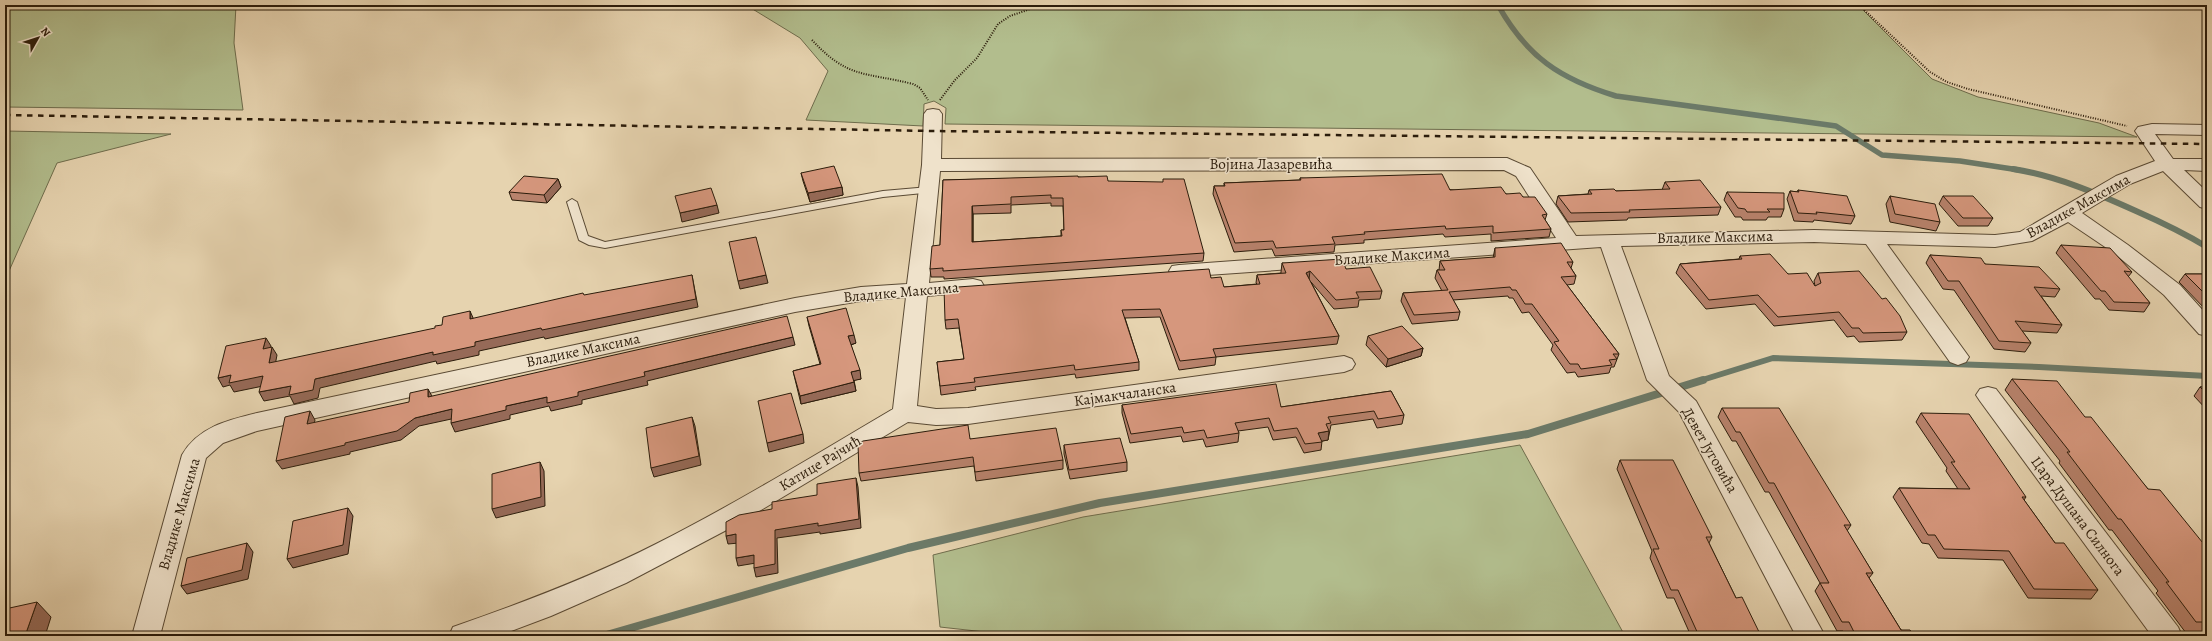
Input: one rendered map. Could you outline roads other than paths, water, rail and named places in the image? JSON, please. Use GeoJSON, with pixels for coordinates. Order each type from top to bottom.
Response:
{"type":"FeatureCollection","features":[{"type":"Feature","properties":{"kind":"street"},"geometry":{"type":"LineString","coordinates":[[904,413],[929,190],[933,112]]}},
{"type":"Feature","properties":{"kind":"street"},"geometry":{"type":"LineString","coordinates":[[2207,130],[2152,129],[2144,131],[2150,144],[2167,164],[2207,203]]}},
{"type":"Feature","properties":{"kind":"street","name":"Војина Лазаревића"},"geometry":{"type":"LineString","coordinates":[[931,165],[1506,164],[1523,172],[1570,243]]}},
{"type":"Feature","properties":{"kind":"street","name":"Владике Максима"},"geometry":{"type":"LineString","coordinates":[[1157,273],[1608,240],[1727,236],[1995,241],[2026,237],[2070,214],[2123,180],[2150,168],[2167,164],[2207,165]]}},
{"type":"Feature","properties":{"kind":"street"},"geometry":{"type":"LineString","coordinates":[[2070,214],[2126,253],[2172,290],[2207,329]]}},
{"type":"Feature","properties":{"kind":"street"},"geometry":{"type":"LineString","coordinates":[[1872,238],[1958,357]]}},
{"type":"Feature","properties":{"kind":"street","name":"Девет Југовића"},"geometry":{"type":"LineString","coordinates":[[1608,240],[1659,380],[1688,407],[1811,636]]}},
{"type":"Feature","properties":{"kind":"street","name":"Владике Максима"},"geometry":{"type":"LineString","coordinates":[[146,636],[194,455],[202,444],[215,435],[257,422],[795,305],[861,294],[990,285]]}},
{"type":"Feature","properties":{"kind":"street","name":"Кајмакчаланска"},"geometry":{"type":"LineString","coordinates":[[904,413],[936,417],[968,416],[1344,364]]}},
{"type":"Feature","properties":{"kind":"street","name":"Цара Душана Силнога"},"geometry":{"type":"LineString","coordinates":[[1988,395],[2168,636]]}},
{"type":"Feature","properties":{"kind":"street","name":"Катице Рајчић"},"geometry":{"type":"LineString","coordinates":[[463,636],[589,588],[667,551],[751,505],[904,413]]}},
{"type":"Feature","properties":{"kind":"lane"},"geometry":{"type":"LineString","coordinates":[[572,202],[583,238],[593,244],[605,245],[883,194],[929,190]]}},
{"type":"Feature","properties":{"kind":"waterway"},"geometry":{"type":"LineString","coordinates":[[1498,5],[1521,39],[1547,64],[1578,82],[1616,96],[1836,126],[1882,155],[1960,161],[2015,169]]}},
{"type":"Feature","properties":{"kind":"waterway"},"geometry":{"type":"LineString","coordinates":[[2015,169],[2061,181],[2121,204],[2190,237],[2207,247]]}},
{"type":"Feature","properties":{"kind":"waterway"},"geometry":{"type":"LineString","coordinates":[[1699,381],[1773,358],[2039,367],[2207,376]]}},
{"type":"Feature","properties":{"kind":"waterway"},"geometry":{"type":"LineString","coordinates":[[603,636],[908,548],[1100,503],[1528,434],[1703,380]]}},
{"type":"Feature","properties":{"kind":"railway"},"geometry":{"type":"LineString","coordinates":[[5,115],[933,131],[2207,144]]}}]}
